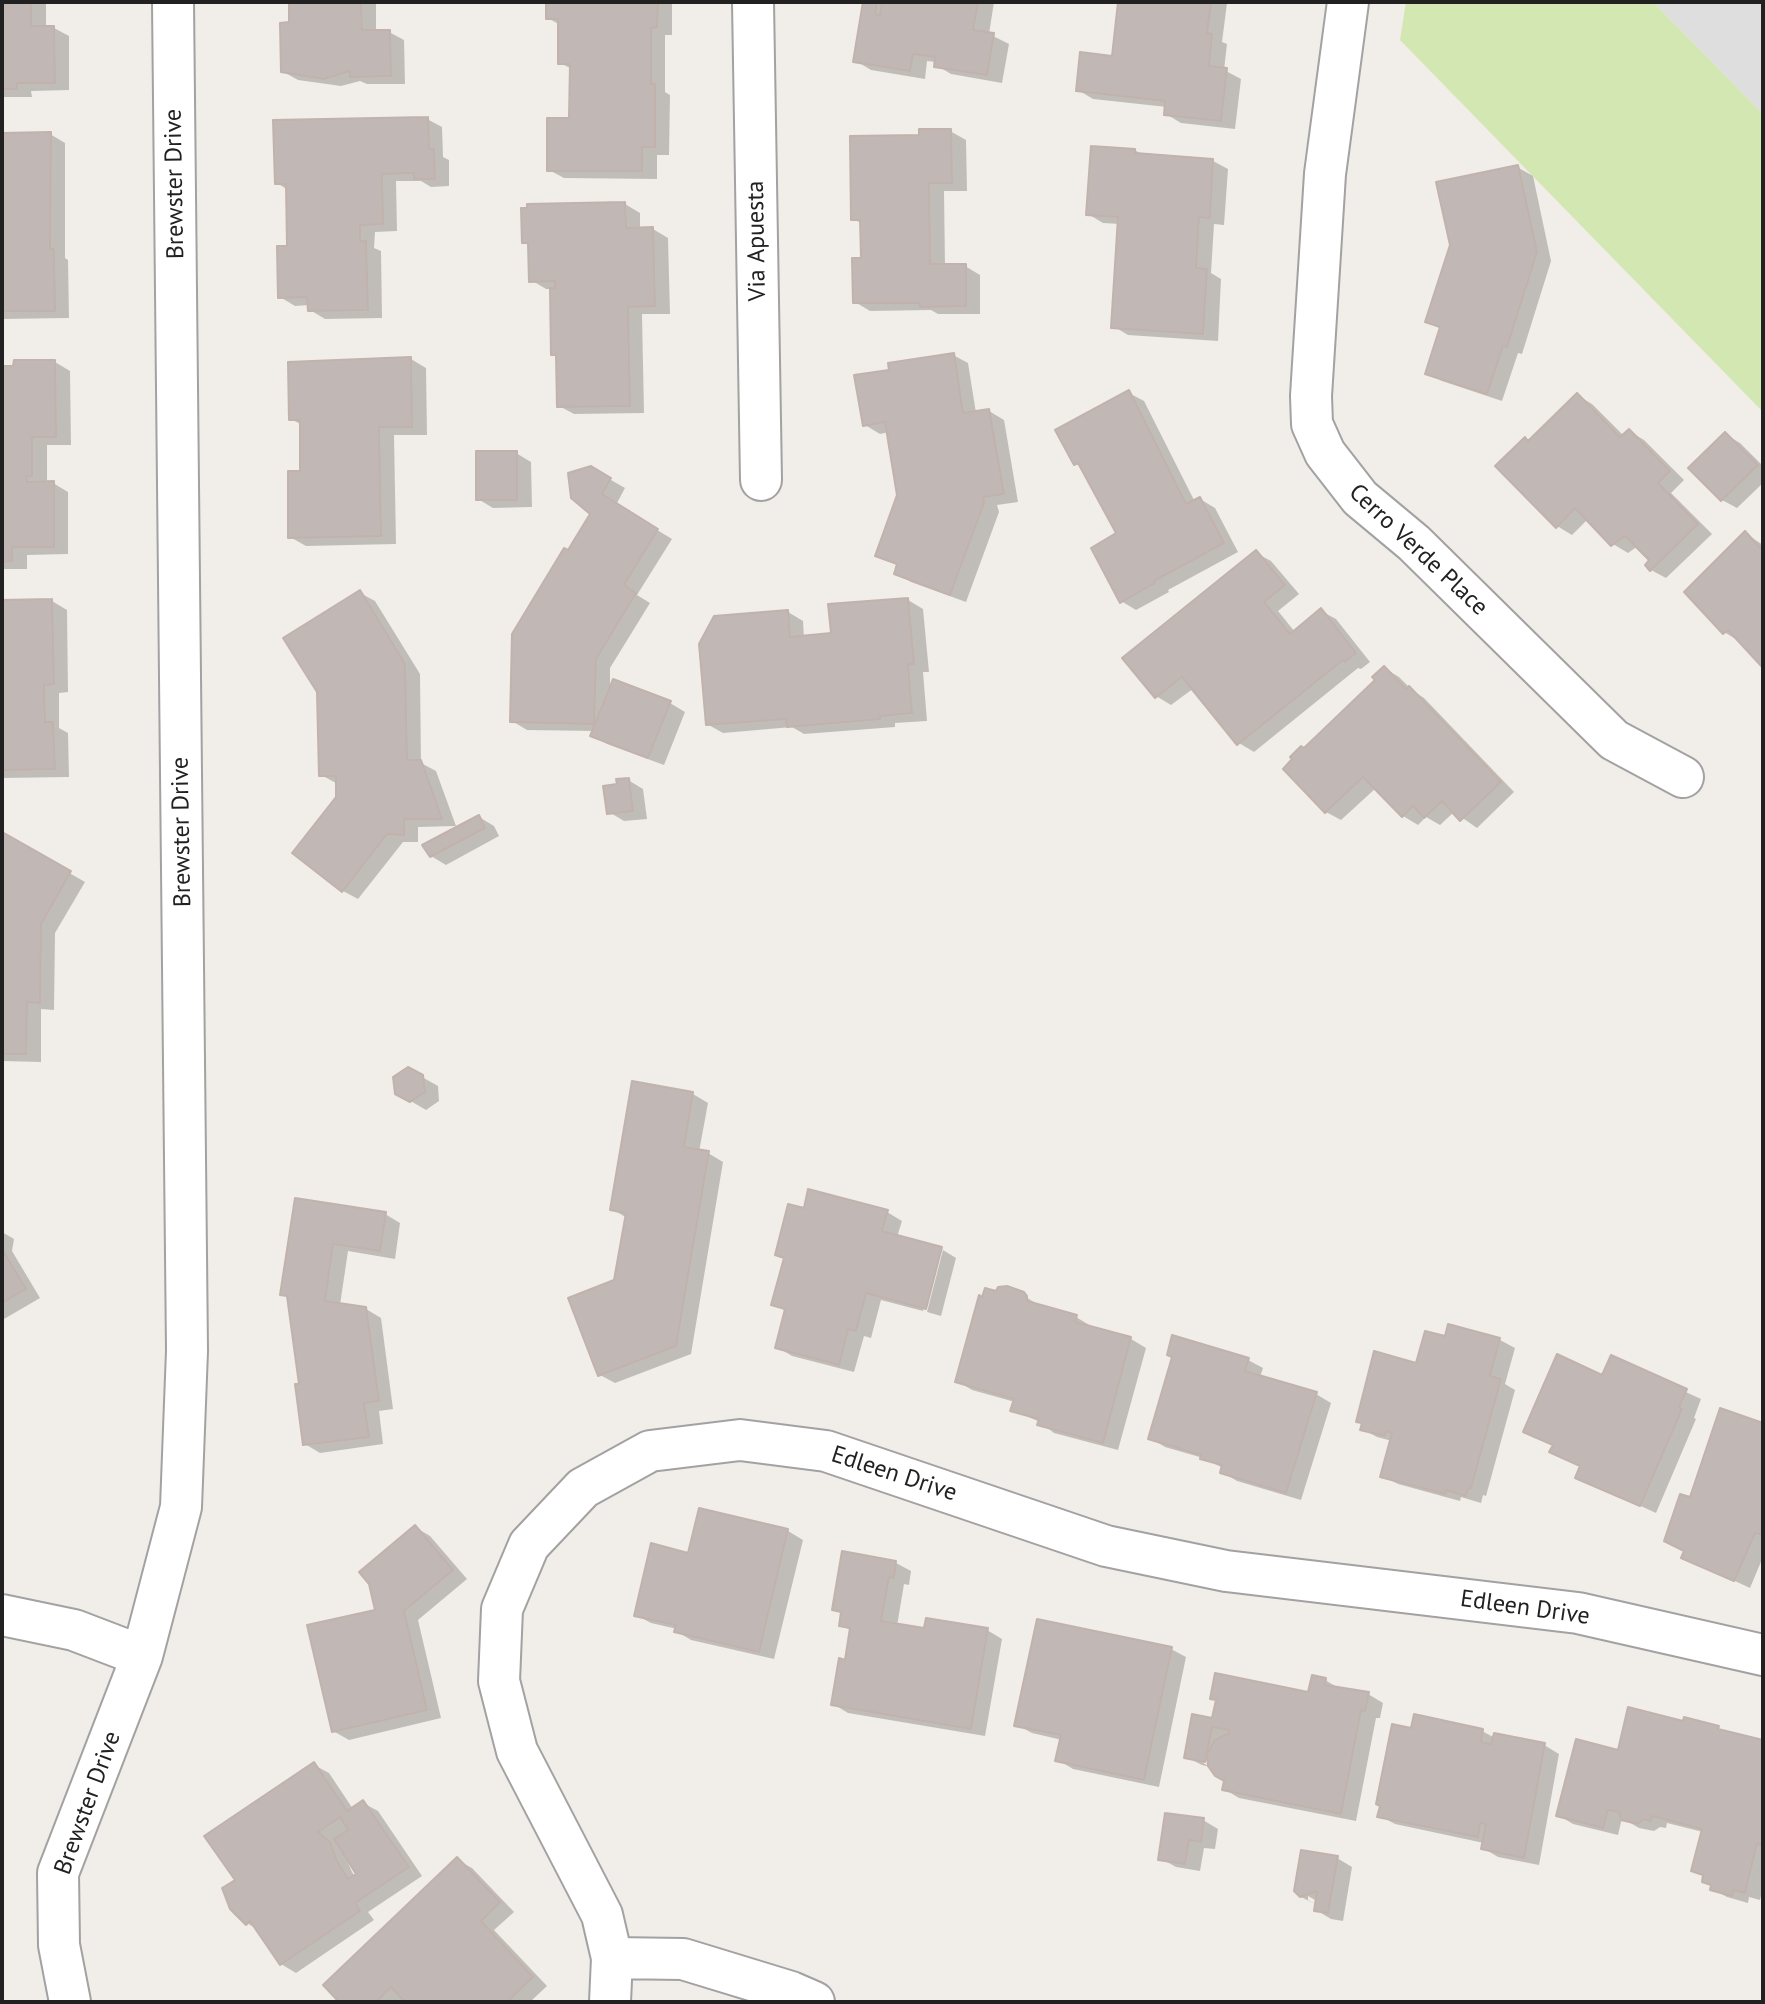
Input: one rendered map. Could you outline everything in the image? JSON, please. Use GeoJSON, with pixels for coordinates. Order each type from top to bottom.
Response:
{"type":"FeatureCollection","features":[{"type":"Feature","properties":{"kind":"street","name":"Brewster Drive"},"geometry":{"type":"LineString","coordinates":[[70,2002],[59,1945],[58,1873],[142,1656],[181,1507],[187,1351],[173,2]]}},
{"type":"Feature","properties":{"kind":"street","name":"Via Apuesta"},"geometry":{"type":"LineString","coordinates":[[753,2],[761,480]]}},
{"type":"Feature","properties":{"kind":"street","name":"Cerro Verde Place"},"geometry":{"type":"LineString","coordinates":[[1348,2],[1325,174],[1311,396],[1312,424],[1325,453],[1360,498],[1414,543],[1614,740],[1683,777]]}},
{"type":"Feature","properties":{"kind":"street","name":"Edleen Drive"},"geometry":{"type":"LineString","coordinates":[[610,2002],[612,1958],[602,1915],[517,1751],[499,1681],[502,1609],[529,1545],[583,1488],[650,1451],[740,1440],[826,1451],[1106,1546],[1226,1571],[1578,1613],[1763,1655]]}},
{"type":"Feature","properties":{"kind":"street"},"geometry":{"type":"LineString","coordinates":[[2,1615],[74,1630],[142,1656]]}},
{"type":"Feature","properties":{"kind":"street"},"geometry":{"type":"LineString","coordinates":[[612,1958],[683,1959],[814,2002]]}},
{"type":"Feature","properties":{"kind":"shaded area"},"geometry":{"type":"Polygon","coordinates":[[[1653,2],[1763,2],[1763,114],[1653,2]]]}},
{"type":"Feature","properties":{"kind":"green space"},"geometry":{"type":"Polygon","coordinates":[[[1406,2],[1653,2],[1763,114],[1763,412],[1400,40],[1406,2]]]}},
{"type":"Feature","properties":{"kind":"building"},"geometry":{"type":"Polygon","coordinates":[[[2,2],[31,2],[31,26],[54,26],[55,83],[17,83],[17,89],[2,89],[2,2]]]}},
{"type":"Feature","properties":{"kind":"building"},"geometry":{"type":"Polygon","coordinates":[[[289,2],[361,2],[362,30],[390,30],[391,76],[350,77],[350,71],[324,79],[281,72],[280,23],[289,22],[289,2]]]}},
{"type":"Feature","properties":{"kind":"building"},"geometry":{"type":"Polygon","coordinates":[[[546,2],[658,2],[657,27],[651,28],[655,147],[642,147],[642,171],[547,171],[547,118],[569,118],[570,64],[558,64],[558,19],[546,19],[546,2]]]}},
{"type":"Feature","properties":{"kind":"building"},"geometry":{"type":"Polygon","coordinates":[[[863,2],[877,2],[875,14],[880,15],[882,2],[978,2],[973,30],[994,33],[987,75],[934,67],[935,57],[913,54],[910,71],[853,62],[863,2]]]}},
{"type":"Feature","properties":{"kind":"building"},"geometry":{"type":"Polygon","coordinates":[[[1118,2],[1211,2],[1207,33],[1212,34],[1209,66],[1227,68],[1221,121],[1164,115],[1165,101],[1076,91],[1080,52],[1112,56],[1118,2]]]}},
{"type":"Feature","properties":{"kind":"building"},"geometry":{"type":"Polygon","coordinates":[[[428,117],[429,149],[434,149],[435,179],[414,179],[414,173],[382,174],[383,224],[360,225],[360,241],[366,241],[368,310],[308,311],[307,297],[278,298],[277,246],[287,246],[286,184],[275,184],[273,120],[428,117]]]}},
{"type":"Feature","properties":{"kind":"building"},"geometry":{"type":"Polygon","coordinates":[[[919,129],[951,129],[952,183],[929,183],[930,264],[966,264],[966,306],[853,303],[852,258],[861,258],[860,220],[851,220],[850,136],[919,135],[919,129]]]}},
{"type":"Feature","properties":{"kind":"building"},"geometry":{"type":"Polygon","coordinates":[[[51,132],[50,249],[54,249],[55,311],[2,311],[2,133],[51,132]]]}},
{"type":"Feature","properties":{"kind":"building"},"geometry":{"type":"Polygon","coordinates":[[[1091,146],[1213,159],[1210,218],[1199,217],[1196,268],[1207,269],[1203,334],[1111,328],[1118,217],[1086,215],[1091,146]]]}},
{"type":"Feature","properties":{"kind":"building"},"geometry":{"type":"Polygon","coordinates":[[[1518,165],[1537,252],[1507,347],[1503,346],[1487,394],[1425,374],[1440,327],[1425,322],[1450,245],[1436,182],[1518,165]]]}},
{"type":"Feature","properties":{"kind":"building"},"geometry":{"type":"Polygon","coordinates":[[[625,202],[626,228],[653,227],[655,306],[628,307],[630,406],[557,407],[556,355],[551,355],[550,288],[555,288],[555,281],[529,282],[528,243],[522,243],[521,208],[527,208],[527,204],[625,202]]]}},
{"type":"Feature","properties":{"kind":"building"},"geometry":{"type":"Polygon","coordinates":[[[954,353],[963,413],[989,409],[1004,494],[983,497],[984,503],[950,595],[894,574],[897,564],[875,556],[897,495],[885,422],[863,426],[854,375],[889,370],[888,363],[954,353]]]}},
{"type":"Feature","properties":{"kind":"building"},"geometry":{"type":"Polygon","coordinates":[[[411,357],[412,427],[379,427],[381,536],[288,538],[288,471],[300,471],[300,420],[289,420],[288,362],[411,357]]]}},
{"type":"Feature","properties":{"kind":"building"},"geometry":{"type":"Polygon","coordinates":[[[14,360],[55,360],[56,437],[32,437],[32,476],[26,476],[27,482],[54,481],[54,547],[12,547],[12,561],[2,562],[2,366],[13,366],[14,360]]]}},
{"type":"Feature","properties":{"kind":"building"},"geometry":{"type":"Polygon","coordinates":[[[1129,390],[1186,504],[1200,497],[1224,543],[1120,603],[1091,548],[1116,533],[1078,463],[1074,465],[1055,430],[1129,390]]]}},
{"type":"Feature","properties":{"kind":"building"},"geometry":{"type":"Polygon","coordinates":[[[1577,393],[1620,437],[1629,429],[1670,471],[1658,483],[1698,524],[1650,571],[1645,565],[1649,560],[1625,536],[1611,546],[1575,508],[1556,528],[1495,466],[1525,437],[1528,441],[1577,393]]]}},
{"type":"Feature","properties":{"kind":"building"},"geometry":{"type":"Polygon","coordinates":[[[1725,432],[1758,465],[1721,501],[1688,468],[1725,432]]]}},
{"type":"Feature","properties":{"kind":"building"},"geometry":{"type":"Polygon","coordinates":[[[476,451],[517,451],[517,500],[476,500],[476,451]]]}},
{"type":"Feature","properties":{"kind":"building"},"geometry":{"type":"Polygon","coordinates":[[[591,466],[611,478],[602,494],[658,529],[624,585],[636,593],[596,659],[594,724],[510,722],[512,634],[564,548],[568,550],[590,514],[571,498],[568,473],[591,466]]]}},
{"type":"Feature","properties":{"kind":"building"},"geometry":{"type":"Polygon","coordinates":[[[1745,531],[1763,551],[1763,668],[1728,630],[1723,634],[1684,592],[1745,531]]]}},
{"type":"Feature","properties":{"kind":"building"},"geometry":{"type":"Polygon","coordinates":[[[1256,550],[1285,585],[1264,602],[1290,634],[1321,608],[1356,653],[1345,662],[1343,660],[1237,745],[1182,677],[1155,698],[1122,658],[1256,550]]]}},
{"type":"Feature","properties":{"kind":"building"},"geometry":{"type":"Polygon","coordinates":[[[360,590],[405,664],[407,760],[421,760],[442,819],[404,819],[404,835],[387,834],[342,892],[292,853],[336,797],[336,776],[319,776],[317,692],[283,638],[360,590]]]}},
{"type":"Feature","properties":{"kind":"building"},"geometry":{"type":"Polygon","coordinates":[[[908,598],[914,664],[908,664],[912,713],[880,716],[880,719],[787,727],[786,719],[706,725],[699,644],[714,616],[788,610],[790,637],[831,633],[828,604],[908,598]]]}},
{"type":"Feature","properties":{"kind":"building"},"geometry":{"type":"Polygon","coordinates":[[[52,599],[54,684],[44,685],[45,722],[53,722],[55,769],[2,770],[2,600],[52,599]]]}},
{"type":"Feature","properties":{"kind":"building"},"geometry":{"type":"Polygon","coordinates":[[[1384,666],[1406,689],[1409,686],[1501,782],[1460,821],[1442,801],[1424,818],[1413,806],[1402,817],[1363,777],[1325,813],[1283,769],[1292,759],[1290,757],[1301,746],[1304,748],[1375,680],[1372,677],[1384,666]]]}},
{"type":"Feature","properties":{"kind":"building"},"geometry":{"type":"Polygon","coordinates":[[[613,679],[671,701],[648,758],[590,736],[613,679]]]}},
{"type":"Feature","properties":{"kind":"building"},"geometry":{"type":"Polygon","coordinates":[[[629,778],[633,811],[607,814],[603,786],[617,784],[616,779],[629,778]]]}},
{"type":"Feature","properties":{"kind":"building"},"geometry":{"type":"Polygon","coordinates":[[[479,815],[485,828],[430,857],[422,845],[479,815]]]}},
{"type":"Feature","properties":{"kind":"building"},"geometry":{"type":"Polygon","coordinates":[[[4,833],[71,871],[41,924],[40,1003],[27,1002],[26,1054],[2,1054],[4,833]]]}},
{"type":"Feature","properties":{"kind":"building"},"geometry":{"type":"Polygon","coordinates":[[[408,1067],[423,1075],[425,1092],[410,1102],[395,1094],[393,1077],[408,1067]]]}},
{"type":"Feature","properties":{"kind":"building"},"geometry":{"type":"Polygon","coordinates":[[[632,1081],[693,1092],[684,1147],[709,1151],[676,1346],[598,1376],[568,1298],[614,1280],[626,1213],[610,1210],[632,1081]]]}},
{"type":"Feature","properties":{"kind":"building"},"geometry":{"type":"Polygon","coordinates":[[[808,1189],[888,1210],[882,1231],[942,1247],[926,1309],[866,1293],[856,1331],[848,1329],[839,1365],[775,1348],[785,1309],[771,1305],[784,1258],[775,1255],[788,1204],[804,1208],[808,1189]]]}},
{"type":"Feature","properties":{"kind":"building"},"geometry":{"type":"Polygon","coordinates":[[[295,1198],[386,1212],[380,1251],[333,1244],[325,1301],[366,1307],[379,1401],[364,1403],[369,1437],[303,1445],[295,1384],[299,1384],[287,1296],[280,1295],[295,1198]]]}},
{"type":"Feature","properties":{"kind":"building"},"geometry":{"type":"Polygon","coordinates":[[[2,1249],[26,1289],[2,1303],[2,1249]]]}},
{"type":"Feature","properties":{"kind":"building"},"geometry":{"type":"Polygon","coordinates":[[[1007,1286],[1024,1292],[1027,1301],[1077,1315],[1075,1322],[1131,1337],[1103,1443],[1037,1425],[1039,1419],[1010,1411],[1014,1399],[955,1382],[979,1295],[982,1297],[985,1288],[996,1291],[998,1287],[1007,1286]]]}},
{"type":"Feature","properties":{"kind":"building"},"geometry":{"type":"Polygon","coordinates":[[[1448,1324],[1500,1338],[1490,1376],[1501,1379],[1471,1488],[1468,1488],[1466,1496],[1446,1490],[1445,1494],[1380,1477],[1392,1433],[1386,1431],[1385,1436],[1360,1430],[1362,1423],[1356,1422],[1374,1351],[1416,1363],[1425,1331],[1445,1336],[1448,1324]]]}},
{"type":"Feature","properties":{"kind":"building"},"geometry":{"type":"Polygon","coordinates":[[[1172,1335],[1249,1358],[1245,1371],[1317,1392],[1286,1493],[1220,1473],[1222,1465],[1200,1459],[1201,1455],[1148,1439],[1172,1357],[1167,1355],[1172,1335]]]}},
{"type":"Feature","properties":{"kind":"building"},"geometry":{"type":"Polygon","coordinates":[[[1557,1354],[1602,1375],[1611,1355],[1687,1389],[1679,1407],[1682,1409],[1640,1506],[1575,1478],[1580,1466],[1549,1452],[1553,1445],[1523,1432],[1557,1354]]]}},
{"type":"Feature","properties":{"kind":"building"},"geometry":{"type":"Polygon","coordinates":[[[1720,1408],[1763,1423],[1763,1535],[1755,1533],[1734,1581],[1681,1558],[1684,1551],[1664,1541],[1680,1494],[1690,1497],[1720,1408]]]}},
{"type":"Feature","properties":{"kind":"building"},"geometry":{"type":"Polygon","coordinates":[[[699,1508],[788,1529],[759,1652],[674,1632],[676,1625],[634,1616],[651,1543],[688,1553],[699,1508]]]}},
{"type":"Feature","properties":{"kind":"building"},"geometry":{"type":"Polygon","coordinates":[[[415,1525],[453,1570],[404,1611],[427,1710],[332,1732],[307,1625],[375,1610],[369,1584],[359,1572],[415,1525]]]}},
{"type":"Feature","properties":{"kind":"building"},"geometry":{"type":"Polygon","coordinates":[[[842,1551],[896,1561],[894,1578],[889,1577],[881,1621],[924,1628],[926,1618],[988,1628],[971,1729],[831,1705],[839,1658],[845,1660],[850,1628],[839,1626],[841,1612],[832,1610],[842,1551]]]}},
{"type":"Feature","properties":{"kind":"building"},"geometry":{"type":"Polygon","coordinates":[[[1037,1619],[1172,1647],[1144,1780],[1055,1761],[1061,1735],[1014,1726],[1037,1619]]]}},
{"type":"Feature","properties":{"kind":"building"},"geometry":{"type":"Polygon","coordinates":[[[1215,1673],[1308,1692],[1312,1675],[1326,1678],[1325,1685],[1369,1692],[1365,1711],[1361,1710],[1341,1814],[1222,1790],[1224,1781],[1215,1776],[1208,1766],[1207,1754],[1215,1740],[1230,1730],[1212,1727],[1205,1762],[1184,1758],[1192,1714],[1212,1718],[1216,1700],[1210,1699],[1215,1673]]]}},
{"type":"Feature","properties":{"kind":"building"},"geometry":{"type":"Polygon","coordinates":[[[1628,1707],[1683,1721],[1684,1717],[1763,1740],[1763,1840],[1762,1845],[1757,1843],[1745,1893],[1734,1890],[1732,1896],[1710,1890],[1711,1885],[1702,1882],[1703,1875],[1691,1871],[1702,1829],[1652,1816],[1651,1821],[1644,1819],[1638,1824],[1621,1820],[1619,1812],[1608,1810],[1603,1828],[1556,1816],[1576,1739],[1618,1750],[1628,1707]]]}},
{"type":"Feature","properties":{"kind":"building"},"geometry":{"type":"Polygon","coordinates":[[[1414,1714],[1483,1729],[1481,1742],[1491,1744],[1494,1733],[1545,1743],[1524,1858],[1481,1849],[1486,1824],[1480,1823],[1478,1837],[1377,1817],[1380,1806],[1376,1804],[1392,1724],[1411,1728],[1414,1714]]]}},
{"type":"Feature","properties":{"kind":"building"},"geometry":{"type":"Polygon","coordinates":[[[314,1762],[347,1811],[363,1800],[409,1867],[355,1903],[360,1911],[280,1965],[250,1921],[246,1925],[230,1909],[222,1888],[235,1880],[204,1836],[314,1762]],[[340,1817],[318,1832],[330,1842],[348,1879],[356,1874],[334,1839],[348,1830],[340,1817]]]}},
{"type":"Feature","properties":{"kind":"building"},"geometry":{"type":"Polygon","coordinates":[[[1165,1813],[1204,1818],[1201,1842],[1189,1840],[1185,1864],[1158,1860],[1165,1813]]]}},
{"type":"Feature","properties":{"kind":"building"},"geometry":{"type":"Polygon","coordinates":[[[1301,1850],[1338,1856],[1328,1913],[1314,1911],[1317,1891],[1300,1897],[1294,1891],[1301,1850]]]}},
{"type":"Feature","properties":{"kind":"building"},"geometry":{"type":"Polygon","coordinates":[[[457,1857],[500,1902],[481,1921],[533,1977],[507,2002],[405,2002],[391,1987],[376,2002],[339,2002],[323,1985],[457,1857]]]}}]}
